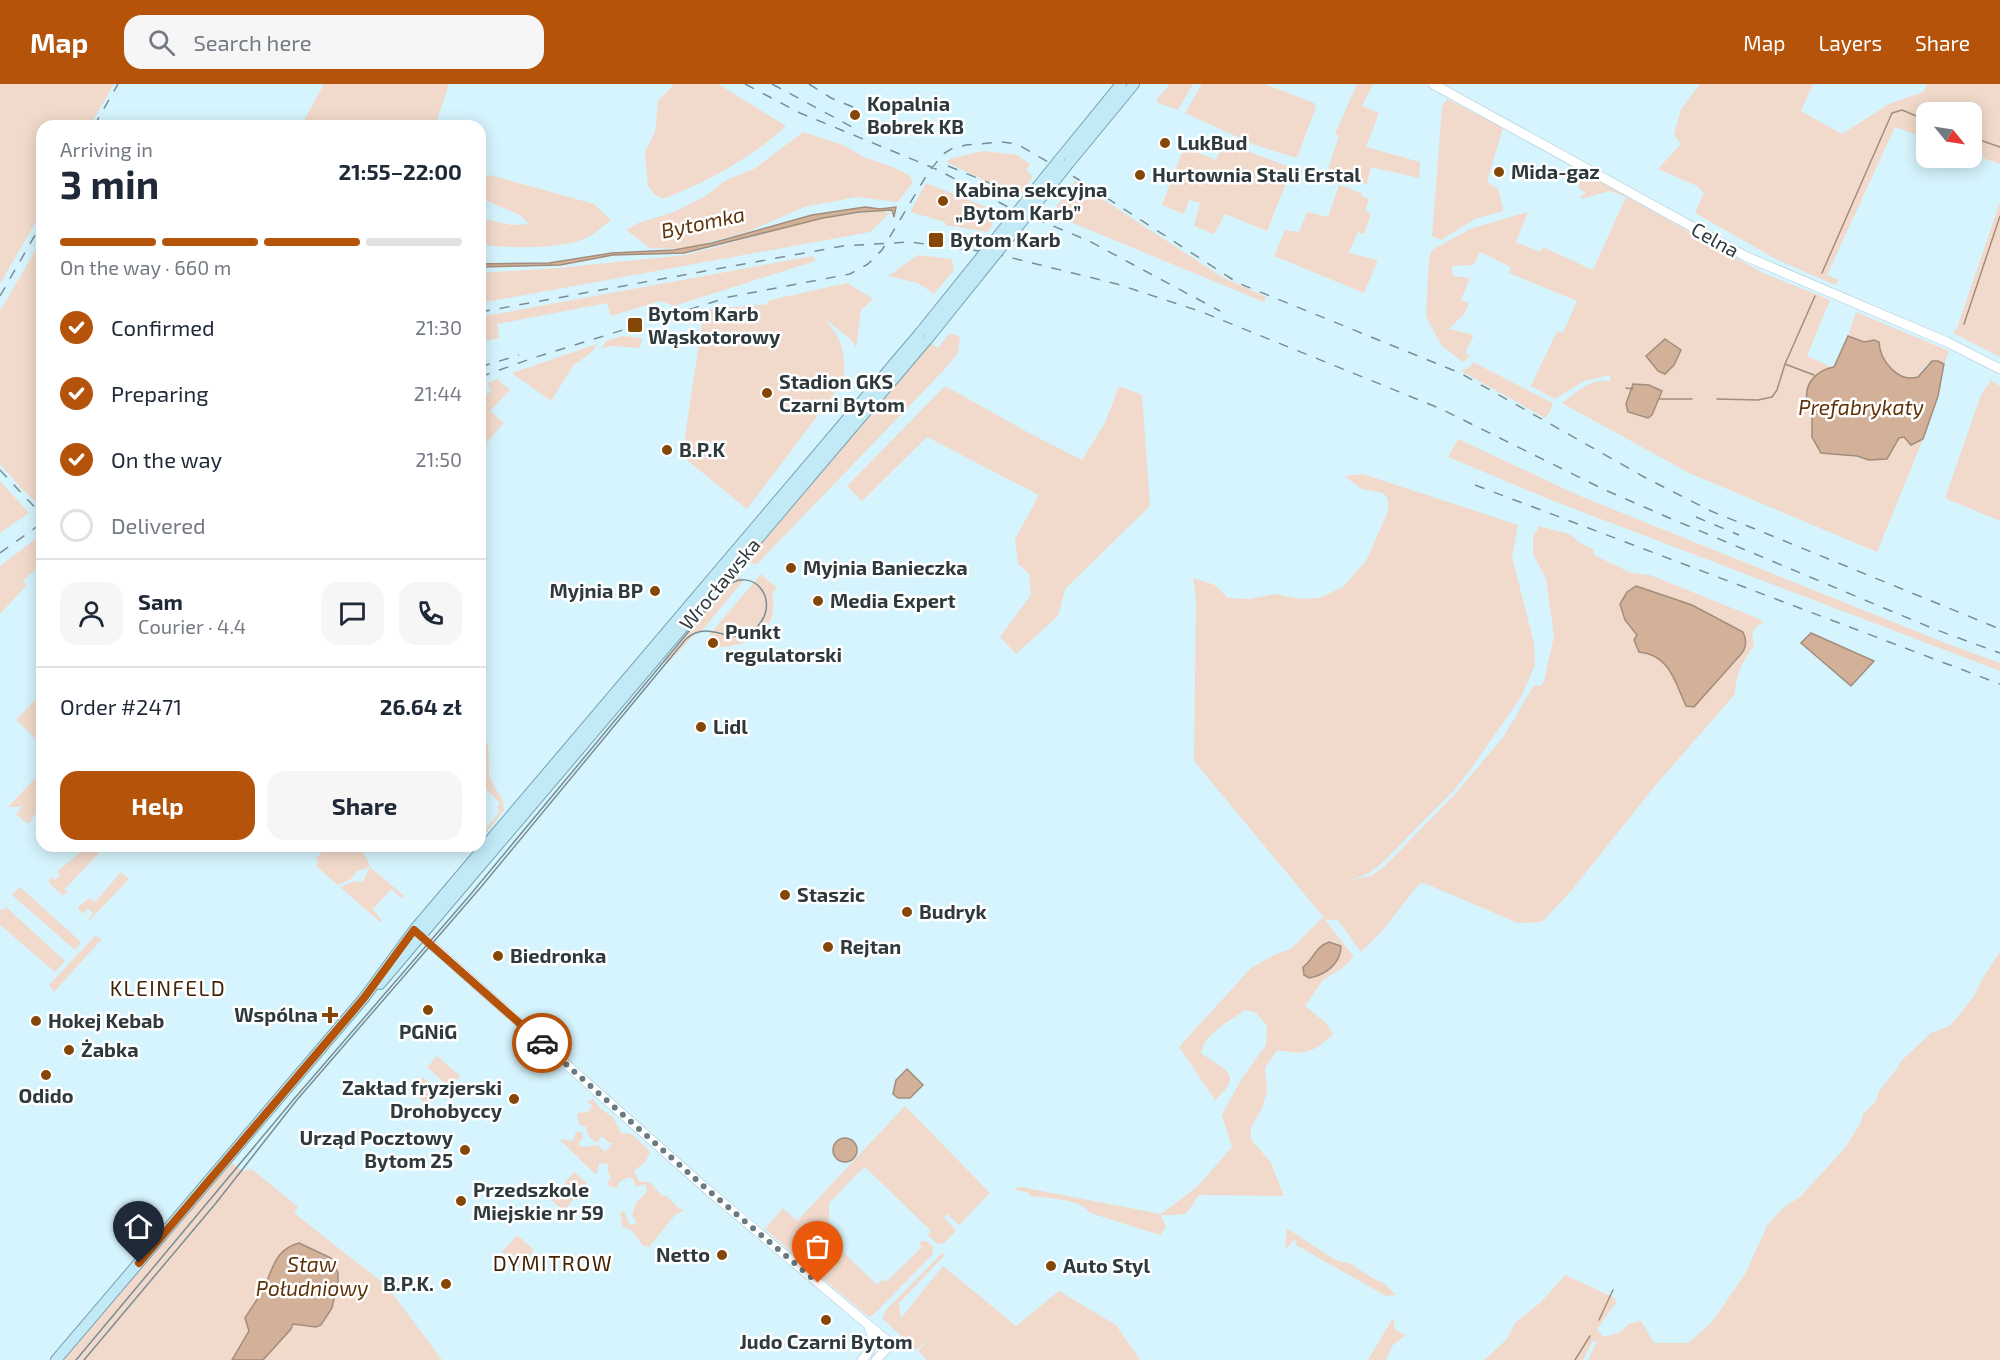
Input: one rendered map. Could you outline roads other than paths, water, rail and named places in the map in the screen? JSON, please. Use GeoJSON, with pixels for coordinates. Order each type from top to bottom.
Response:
{"type":"FeatureCollection","features":[{"type":"Feature","properties":{"kind":"main road","name":"Wrocławska"},"geometry":{"type":"LineString","coordinates":[[56,1360],[364,998],[393,972],[418,933],[925,334],[1120,91],[1134,84]]}},
{"type":"Feature","properties":{"kind":"street","name":"Celna"},"geometry":{"type":"LineString","coordinates":[[1436,86],[1752,260],[1947,342],[2000,369]]}},
{"type":"Feature","properties":{"kind":"street"},"geometry":{"type":"LineString","coordinates":[[418,933],[718,1198],[891,1344],[876,1360]]}},
{"type":"Feature","properties":{"kind":"street"},"geometry":{"type":"LineString","coordinates":[[862,1360],[871,1348],[873,1340],[873,1333],[868,1325]]}},
{"type":"Feature","properties":{"kind":"water"},"geometry":{"type":"Polygon","coordinates":[[[865,207],[880,209],[896,207],[894,217],[892,210],[823,218],[684,253],[613,255],[560,265],[486,267],[486,264],[549,263],[612,253],[674,250],[712,243],[812,215],[865,207]]]}},
{"type":"Feature","properties":{"kind":"water","name":"Prefabrykaty"},"geometry":{"type":"Polygon","coordinates":[[[1848,336],[1864,342],[1874,340],[1879,342],[1883,356],[1891,369],[1904,377],[1918,377],[1932,361],[1944,364],[1938,396],[1923,439],[1911,445],[1904,437],[1899,438],[1887,459],[1869,460],[1857,456],[1821,453],[1812,437],[1812,406],[1807,400],[1810,382],[1818,374],[1834,367],[1848,336]]]}},
{"type":"Feature","properties":{"kind":"water"},"geometry":{"type":"Polygon","coordinates":[[[1665,339],[1681,350],[1674,365],[1665,374],[1658,371],[1646,356],[1665,339]]]}},
{"type":"Feature","properties":{"kind":"water"},"geometry":{"type":"Polygon","coordinates":[[[1633,384],[1649,385],[1662,391],[1652,415],[1648,418],[1628,412],[1626,404],[1633,384]]]}},
{"type":"Feature","properties":{"kind":"water"},"geometry":{"type":"Polygon","coordinates":[[[1636,586],[1692,605],[1743,632],[1746,643],[1742,653],[1694,707],[1686,706],[1665,664],[1658,658],[1639,652],[1634,640],[1637,635],[1625,620],[1620,604],[1627,592],[1636,586]]]}},
{"type":"Feature","properties":{"kind":"water"},"geometry":{"type":"Polygon","coordinates":[[[1811,633],[1874,661],[1851,686],[1801,643],[1811,633]]]}},
{"type":"Feature","properties":{"kind":"water"},"geometry":{"type":"Polygon","coordinates":[[[1329,942],[1341,946],[1335,963],[1331,968],[1315,977],[1309,978],[1304,975],[1303,967],[1324,944],[1329,942]]]}},
{"type":"Feature","properties":{"kind":"water"},"geometry":{"type":"Polygon","coordinates":[[[907,1069],[923,1085],[910,1098],[898,1098],[893,1094],[896,1080],[907,1069]]]}},
{"type":"Feature","properties":{"kind":"water"},"geometry":{"type":"Polygon","coordinates":[[[845,1138],[854,1141],[857,1150],[854,1159],[845,1162],[836,1159],[833,1150],[836,1141],[845,1138]]]}},
{"type":"Feature","properties":{"kind":"water","name":"Staw Południowy"},"geometry":{"type":"Polygon","coordinates":[[[299,1243],[331,1258],[338,1273],[332,1308],[321,1325],[316,1327],[293,1324],[263,1360],[232,1360],[249,1331],[245,1318],[263,1290],[276,1260],[285,1250],[299,1243]]]}},
{"type":"Feature","properties":{"kind":"waterway"},"geometry":{"type":"LineString","coordinates":[[1822,273],[1892,113],[1902,110],[1916,116]]}},
{"type":"Feature","properties":{"kind":"waterway"},"geometry":{"type":"LineString","coordinates":[[1982,141],[2000,147]]}},
{"type":"Feature","properties":{"kind":"waterway"},"geometry":{"type":"LineString","coordinates":[[1964,324],[2000,216]]}},
{"type":"Feature","properties":{"kind":"waterway"},"geometry":{"type":"LineString","coordinates":[[1717,399],[1758,400],[1772,397],[1777,390],[1785,364],[1815,296]]}},
{"type":"Feature","properties":{"kind":"waterway"},"geometry":{"type":"LineString","coordinates":[[1785,364],[1814,375]]}},
{"type":"Feature","properties":{"kind":"waterway"},"geometry":{"type":"LineString","coordinates":[[1626,388],[1633,389]]}},
{"type":"Feature","properties":{"kind":"waterway"},"geometry":{"type":"LineString","coordinates":[[1660,399],[1692,399]]}},
{"type":"Feature","properties":{"kind":"waterway"},"geometry":{"type":"LineString","coordinates":[[1599,1320],[1613,1290]]}},
{"type":"Feature","properties":{"kind":"waterway"},"geometry":{"type":"LineString","coordinates":[[1575,1360],[1590,1336]]}},
{"type":"Feature","properties":{"kind":"tram line"},"geometry":{"type":"LineString","coordinates":[[76,1360],[294,1099],[470,895],[724,589],[734,582],[744,580],[760,587],[765,595],[766,605],[758,626],[740,636],[705,631],[686,639],[481,887],[296,1101],[216,1203],[84,1360]]}},
{"type":"Feature","properties":{"kind":"railway"},"geometry":{"type":"LineString","coordinates":[[97,120],[118,84]]}},
{"type":"Feature","properties":{"kind":"railway"},"geometry":{"type":"LineString","coordinates":[[745,84],[800,113],[936,169],[1010,208],[1089,241],[1220,311]]}},
{"type":"Feature","properties":{"kind":"railway"},"geometry":{"type":"LineString","coordinates":[[772,84],[854,128]]}},
{"type":"Feature","properties":{"kind":"railway"},"geometry":{"type":"LineString","coordinates":[[809,84],[831,98],[853,107]]}},
{"type":"Feature","properties":{"kind":"railway"},"geometry":{"type":"LineString","coordinates":[[486,375],[729,297],[850,274],[868,264],[882,250],[928,173],[943,154],[953,148],[966,145],[1001,142],[1017,144],[1076,178],[1238,283],[1460,373],[1646,478],[1711,511],[2000,629]]}},
{"type":"Feature","properties":{"kind":"railway"},"geometry":{"type":"LineString","coordinates":[[948,166],[1009,191]]}},
{"type":"Feature","properties":{"kind":"railway"},"geometry":{"type":"LineString","coordinates":[[0,296],[36,233]]}},
{"type":"Feature","properties":{"kind":"railway"},"geometry":{"type":"LineString","coordinates":[[486,311],[843,246],[909,242],[988,252],[1117,284],[1202,312],[1439,408],[1603,489],[1674,520],[1934,629],[2000,653]]}},
{"type":"Feature","properties":{"kind":"railway"},"geometry":{"type":"LineString","coordinates":[[486,365],[519,355]]}},
{"type":"Feature","properties":{"kind":"railway"},"geometry":{"type":"LineString","coordinates":[[0,470],[36,509]]}},
{"type":"Feature","properties":{"kind":"railway"},"geometry":{"type":"LineString","coordinates":[[1475,485],[2000,684]]}},
{"type":"Feature","properties":{"kind":"railway"},"geometry":{"type":"LineString","coordinates":[[1696,517],[1739,535]]}},
{"type":"Feature","properties":{"kind":"railway"},"geometry":{"type":"LineString","coordinates":[[0,553],[36,527]]}},
{"type":"Feature","properties":{"kind":"place","name":"Kopalnia Bobrek KB"},"geometry":{"type":"Point","coordinates":[855,115]}},
{"type":"Feature","properties":{"kind":"place","name":"LukBud"},"geometry":{"type":"Point","coordinates":[1165,143]}},
{"type":"Feature","properties":{"kind":"place","name":"Mida-gaz"},"geometry":{"type":"Point","coordinates":[1499,172]}},
{"type":"Feature","properties":{"kind":"place","name":"Hurtownia Stali Erstal"},"geometry":{"type":"Point","coordinates":[1140,175]}},
{"type":"Feature","properties":{"kind":"place","name":"Kabina sekcyjna „Bytom Karb”"},"geometry":{"type":"Point","coordinates":[943,201]}},
{"type":"Feature","properties":{"kind":"place","name":"Bytom Karb"},"geometry":{"type":"Point","coordinates":[936,240]}},
{"type":"Feature","properties":{"kind":"place","name":"Bytom Karb Wąskotorowy"},"geometry":{"type":"Point","coordinates":[635,325]}},
{"type":"Feature","properties":{"kind":"place","name":"Stadion GKS Czarni Bytom"},"geometry":{"type":"Point","coordinates":[767,393]}},
{"type":"Feature","properties":{"kind":"place","name":"B.P.K"},"geometry":{"type":"Point","coordinates":[667,450]}},
{"type":"Feature","properties":{"kind":"place","name":"Myjnia Banieczka"},"geometry":{"type":"Point","coordinates":[791,568]}},
{"type":"Feature","properties":{"kind":"place","name":"Myjnia BP"},"geometry":{"type":"Point","coordinates":[655,591]}},
{"type":"Feature","properties":{"kind":"place","name":"Media Expert"},"geometry":{"type":"Point","coordinates":[818,601]}},
{"type":"Feature","properties":{"kind":"place","name":"Punkt regulatorski"},"geometry":{"type":"Point","coordinates":[713,643]}},
{"type":"Feature","properties":{"kind":"place","name":"Lidl"},"geometry":{"type":"Point","coordinates":[701,727]}},
{"type":"Feature","properties":{"kind":"place","name":"Staszic"},"geometry":{"type":"Point","coordinates":[785,895]}},
{"type":"Feature","properties":{"kind":"place","name":"Budryk"},"geometry":{"type":"Point","coordinates":[907,912]}},
{"type":"Feature","properties":{"kind":"place","name":"Rejtan"},"geometry":{"type":"Point","coordinates":[828,947]}},
{"type":"Feature","properties":{"kind":"place","name":"Biedronka"},"geometry":{"type":"Point","coordinates":[498,956]}},
{"type":"Feature","properties":{"kind":"place","name":"PGNiG"},"geometry":{"type":"Point","coordinates":[428,1010]}},
{"type":"Feature","properties":{"kind":"place","name":"Wspólna"},"geometry":{"type":"Point","coordinates":[330,1015]}},
{"type":"Feature","properties":{"kind":"place","name":"Hokej Kebab"},"geometry":{"type":"Point","coordinates":[36,1021]}},
{"type":"Feature","properties":{"kind":"place","name":"Żabka"},"geometry":{"type":"Point","coordinates":[69,1050]}},
{"type":"Feature","properties":{"kind":"place","name":"Odido"},"geometry":{"type":"Point","coordinates":[46,1075]}},
{"type":"Feature","properties":{"kind":"place","name":"Zakład fryzjerski Drohobyccy"},"geometry":{"type":"Point","coordinates":[514,1099]}},
{"type":"Feature","properties":{"kind":"place","name":"Urząd Pocztowy Bytom 25"},"geometry":{"type":"Point","coordinates":[465,1150]}},
{"type":"Feature","properties":{"kind":"place","name":"Przedszkole Miejskie nr 59"},"geometry":{"type":"Point","coordinates":[461,1201]}},
{"type":"Feature","properties":{"kind":"place","name":"Netto"},"geometry":{"type":"Point","coordinates":[722,1255]}},
{"type":"Feature","properties":{"kind":"place","name":"Auto Styl"},"geometry":{"type":"Point","coordinates":[1051,1266]}},
{"type":"Feature","properties":{"kind":"place","name":"B.P.K."},"geometry":{"type":"Point","coordinates":[446,1284]}},
{"type":"Feature","properties":{"kind":"place","name":"Judo Czarni Bytom"},"geometry":{"type":"Point","coordinates":[826,1320]}},
{"type":"Feature","properties":{"kind":"district","name":"KLEINFELD"},"geometry":{"type":"Point","coordinates":[168,989]}},
{"type":"Feature","properties":{"kind":"district","name":"DYMITROW"},"geometry":{"type":"Point","coordinates":[553,1264]}},
{"type":"Feature","properties":{"kind":"water label","name":"Bytomka"},"geometry":{"type":"Point","coordinates":[703,223]}}]}
